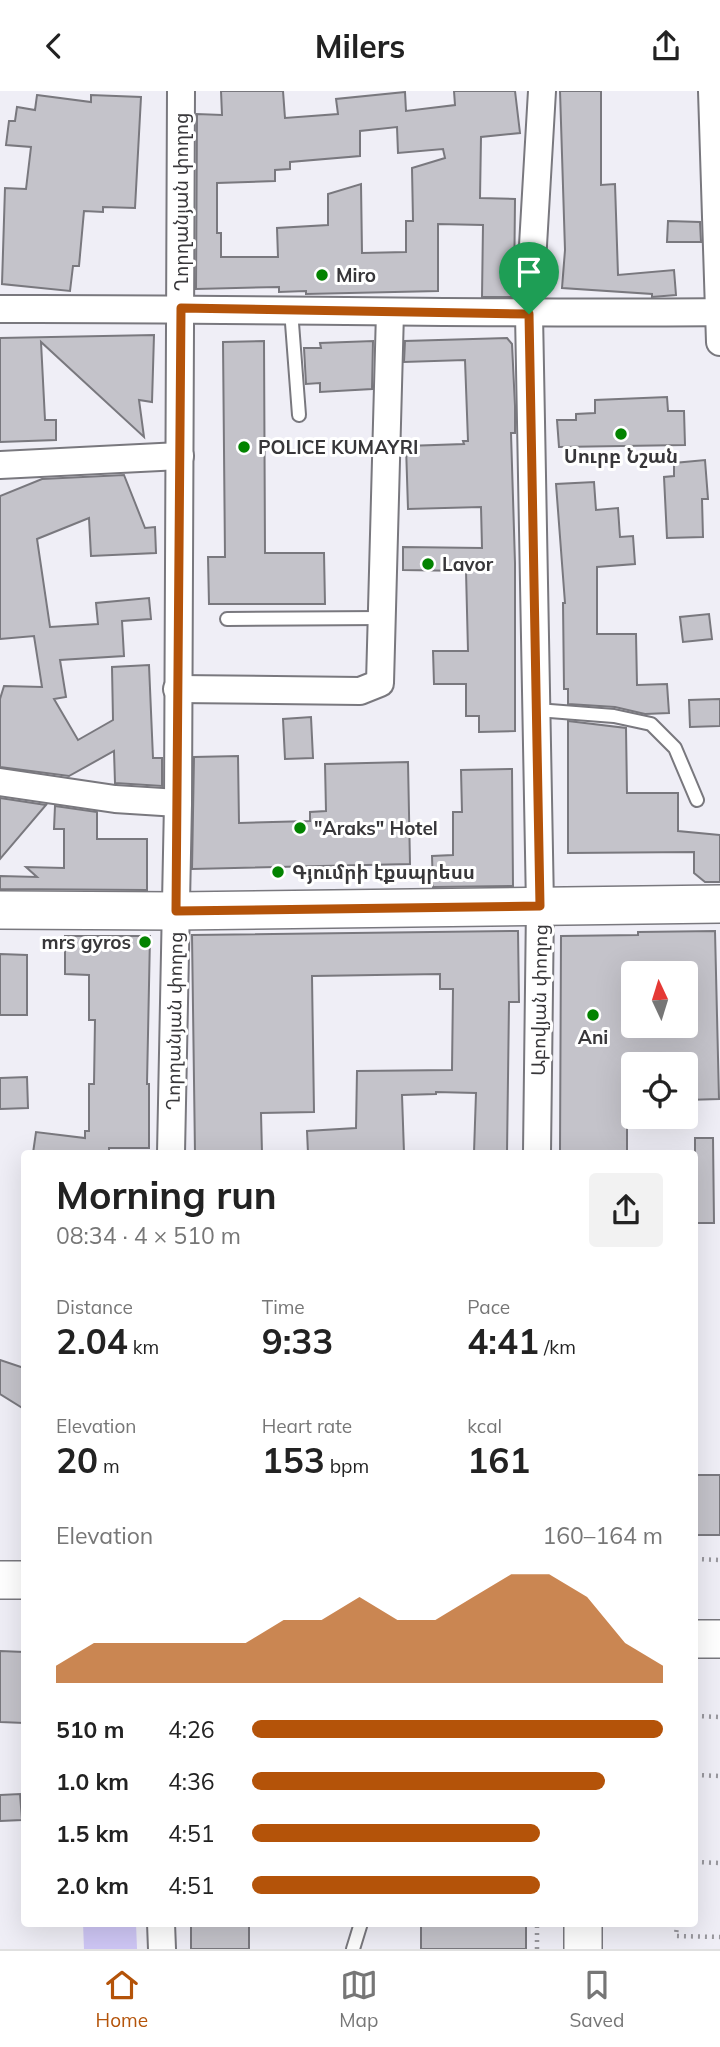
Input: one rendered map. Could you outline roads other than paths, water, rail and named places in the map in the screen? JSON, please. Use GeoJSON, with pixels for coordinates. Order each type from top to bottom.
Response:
{"type":"FeatureCollection","features":[{"type":"Feature","properties":{"kind":"street","name":"Ղորղանյան փողոց"},"geometry":{"type":"LineString","coordinates":[[171,1150],[178,803],[181,91]]}},
{"type":"Feature","properties":{"kind":"street","name":"Աբովյան փողոց"},"geometry":{"type":"LineString","coordinates":[[537,1150],[540,906],[529,314],[542,91]]}},
{"type":"Feature","properties":{"kind":"street"},"geometry":{"type":"LineString","coordinates":[[712,91],[720,342]]}},
{"type":"Feature","properties":{"kind":"street"},"geometry":{"type":"LineString","coordinates":[[0,309],[181,308],[529,314],[719,312]]}},
{"type":"Feature","properties":{"kind":"street"},"geometry":{"type":"LineString","coordinates":[[177,689],[360,691],[380,683],[390,312]]}},
{"type":"Feature","properties":{"kind":"street"},"geometry":{"type":"LineString","coordinates":[[0,465],[180,456]]}},
{"type":"Feature","properties":{"kind":"street"},"geometry":{"type":"LineString","coordinates":[[0,782],[116,799],[178,803]]}},
{"type":"Feature","properties":{"kind":"street"},"geometry":{"type":"LineString","coordinates":[[0,910],[176,911],[720,904]]}},
{"type":"Feature","properties":{"kind":"street"},"geometry":{"type":"LineString","coordinates":[[0,1580],[21,1580]]}},
{"type":"Feature","properties":{"kind":"street"},"geometry":{"type":"LineString","coordinates":[[698,1639],[720,1639]]}},
{"type":"Feature","properties":{"kind":"street"},"geometry":{"type":"LineString","coordinates":[[161,1927],[162,1949]]}},
{"type":"Feature","properties":{"kind":"street"},"geometry":{"type":"LineString","coordinates":[[583,1927],[583,1949]]}},
{"type":"Feature","properties":{"kind":"lane"},"geometry":{"type":"LineString","coordinates":[[291,310],[299,415]]}},
{"type":"Feature","properties":{"kind":"lane"},"geometry":{"type":"LineString","coordinates":[[227,619],[383,618]]}},
{"type":"Feature","properties":{"kind":"lane"},"geometry":{"type":"LineString","coordinates":[[537,710],[614,716],[651,724],[676,748],[697,800]]}},
{"type":"Feature","properties":{"kind":"lane"},"geometry":{"type":"LineString","coordinates":[[353,1949],[360,1927]]}},
{"type":"Feature","properties":{"kind":"place","name":"Miro"},"geometry":{"type":"Point","coordinates":[322,275]}},
{"type":"Feature","properties":{"kind":"place","name":"Սուրբ Նշան"},"geometry":{"type":"Point","coordinates":[621,434]}},
{"type":"Feature","properties":{"kind":"place","name":"POLICE KUMAYRI"},"geometry":{"type":"Point","coordinates":[244,447]}},
{"type":"Feature","properties":{"kind":"place","name":"Lavor"},"geometry":{"type":"Point","coordinates":[428,564]}},
{"type":"Feature","properties":{"kind":"place","name":"\"Araks\" Hotel"},"geometry":{"type":"Point","coordinates":[300,828]}},
{"type":"Feature","properties":{"kind":"place","name":"Գյումրի էքսպրեսս"},"geometry":{"type":"Point","coordinates":[278,872]}},
{"type":"Feature","properties":{"kind":"place","name":"mrs gyros"},"geometry":{"type":"Point","coordinates":[145,942]}},
{"type":"Feature","properties":{"kind":"place","name":"Ani"},"geometry":{"type":"Point","coordinates":[593,1015]}}]}
